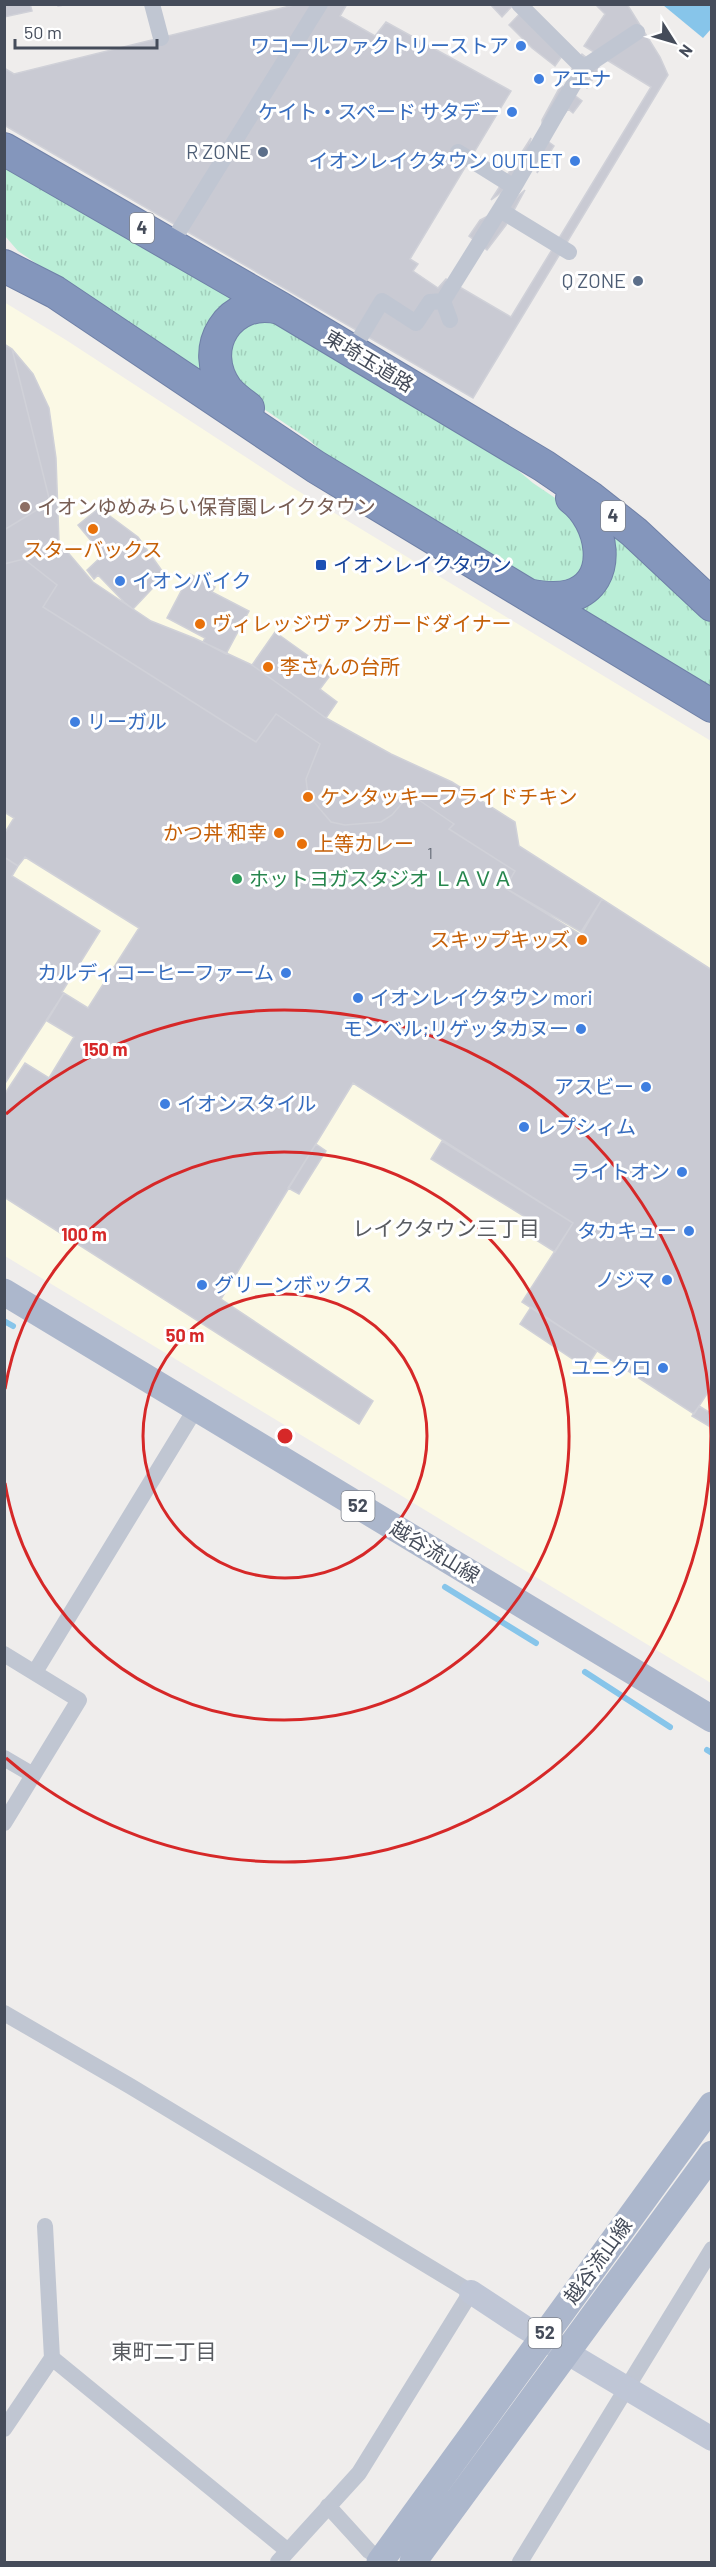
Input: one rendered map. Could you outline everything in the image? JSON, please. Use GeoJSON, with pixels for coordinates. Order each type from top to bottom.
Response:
{"type":"FeatureCollection","features":[{"type":"Feature","properties":{"kind":"highway","name":"東埼玉道路"},"geometry":{"type":"LineString","coordinates":[[4,149],[280,308],[504,442],[591,498],[642,539],[711,605]]}},
{"type":"Feature","properties":{"kind":"highway","name":"4"},"geometry":{"type":"LineString","coordinates":[[4,247],[55,292]]}},
{"type":"Feature","properties":{"kind":"highway","name":"4"},"geometry":{"type":"LineString","coordinates":[[4,266],[55,292],[316,467],[711,706]]}},
{"type":"Feature","properties":{"kind":"highway","name":"4"},"geometry":{"type":"LineString","coordinates":[[280,308],[258,305],[237,313],[221,331],[217,342],[217,366],[227,389],[239,401],[306,452],[316,467]]}},
{"type":"Feature","properties":{"kind":"highway","name":"4"},"geometry":{"type":"LineString","coordinates":[[504,442],[576,501],[587,513],[595,526],[600,552],[596,573],[582,590],[571,596],[557,598],[525,595]]}},
{"type":"Feature","properties":{"kind":"main road","name":"越谷流山線"},"geometry":{"type":"LineString","coordinates":[[4,1292],[711,1719]]}},
{"type":"Feature","properties":{"kind":"main road","name":"越谷流山線"},"geometry":{"type":"LineString","coordinates":[[381,2561],[711,2105]]}},
{"type":"Feature","properties":{"kind":"main road","name":"越谷流山線"},"geometry":{"type":"LineString","coordinates":[[414,2562],[711,2154]]}},
{"type":"Feature","properties":{"kind":"street"},"geometry":{"type":"LineString","coordinates":[[152,4],[160,38]]}},
{"type":"Feature","properties":{"kind":"street"},"geometry":{"type":"LineString","coordinates":[[177,234],[320,4]]}},
{"type":"Feature","properties":{"kind":"street"},"geometry":{"type":"LineString","coordinates":[[519,4],[583,68]]}},
{"type":"Feature","properties":{"kind":"street"},"geometry":{"type":"LineString","coordinates":[[443,301],[514,187],[583,68],[637,32]]}},
{"type":"Feature","properties":{"kind":"street"},"geometry":{"type":"LineString","coordinates":[[458,152],[514,187]]}},
{"type":"Feature","properties":{"kind":"street"},"geometry":{"type":"LineString","coordinates":[[500,210],[569,252]]}},
{"type":"Feature","properties":{"kind":"street"},"geometry":{"type":"LineString","coordinates":[[358,341],[382,301],[416,323],[430,302],[443,301]]}},
{"type":"Feature","properties":{"kind":"street"},"geometry":{"type":"LineString","coordinates":[[443,301],[450,320]]}},
{"type":"Feature","properties":{"kind":"street"},"geometry":{"type":"LineString","coordinates":[[35,1672],[196,1408]]}},
{"type":"Feature","properties":{"kind":"street"},"geometry":{"type":"LineString","coordinates":[[4,1654],[79,1700],[4,1823]]}},
{"type":"Feature","properties":{"kind":"street"},"geometry":{"type":"LineString","coordinates":[[4,1758],[33,1775]]}},
{"type":"Feature","properties":{"kind":"street"},"geometry":{"type":"LineString","coordinates":[[4,2013],[130,2086],[711,2439]]}},
{"type":"Feature","properties":{"kind":"street"},"geometry":{"type":"LineString","coordinates":[[4,2429],[52,2358],[45,2226]]}},
{"type":"Feature","properties":{"kind":"street"},"geometry":{"type":"LineString","coordinates":[[520,2562],[711,2249]]}},
{"type":"Feature","properties":{"kind":"street"},"geometry":{"type":"LineString","coordinates":[[52,2358],[283,2557],[359,2473],[471,2292]]}},
{"type":"Feature","properties":{"kind":"street"},"geometry":{"type":"LineString","coordinates":[[328,2506],[381,2561]]}},
{"type":"Feature","properties":{"kind":"shaded area","name":"イオンレイクタウン mori"},"geometry":{"type":"Polygon","coordinates":[[[4,302],[290,486],[711,741],[711,1683],[5,1256],[4,302]]]}},
{"type":"Feature","properties":{"kind":"green space"},"geometry":{"type":"Polygon","coordinates":[[[5,162],[242,297],[203,340],[200,359],[202,377],[18,251],[5,236],[5,162]]]}},
{"type":"Feature","properties":{"kind":"green space"},"geometry":{"type":"Polygon","coordinates":[[[271,319],[483,441],[533,483],[567,506],[577,518],[587,563],[570,583],[541,585],[342,469],[308,439],[242,394],[228,374],[234,334],[238,329],[271,319]]]}},
{"type":"Feature","properties":{"kind":"green space"},"geometry":{"type":"Polygon","coordinates":[[[606,521],[651,560],[711,623],[711,696],[568,609],[606,521]]]}},
{"type":"Feature","properties":{"kind":"water"},"geometry":{"type":"Polygon","coordinates":[[[663,5],[711,5],[711,29],[703,38],[663,5]]]}},
{"type":"Feature","properties":{"kind":"building","name":"イオンレイクタウン OUTLET"},"geometry":{"type":"Polygon","coordinates":[[[4,4],[627,4],[660,57],[668,75],[473,398],[4,125],[4,4]]]}},
{"type":"Feature","properties":{"kind":"building"},"geometry":{"type":"Polygon","coordinates":[[[30,4],[57,4],[58,6],[71,4],[298,4],[14,74],[4,68],[4,17],[32,11],[30,4]]]}},
{"type":"Feature","properties":{"kind":"building","name":"イオンレイクタウン OUTLET"},"geometry":{"type":"Polygon","coordinates":[[[347,4],[490,4],[502,17],[514,4],[595,4],[605,14],[584,46],[651,87],[511,317],[446,279],[438,288],[413,271],[418,264],[410,259],[511,91],[386,22],[375,36],[340,16],[347,4]],[[527,6],[509,25],[532,48],[555,66],[567,49],[527,6]],[[582,54],[568,75],[587,88],[600,68],[582,54]],[[561,85],[542,120],[543,144],[537,173],[554,146],[546,140],[568,109],[573,113],[582,101],[561,85]],[[531,138],[491,200],[502,192],[528,153],[531,138]],[[525,190],[507,206],[480,220],[469,236],[487,250],[506,225],[525,190]]]}},
{"type":"Feature","properties":{"kind":"building"},"geometry":{"type":"Polygon","coordinates":[[[4,344],[12,349],[50,502],[4,530],[4,344]]]}},
{"type":"Feature","properties":{"kind":"building"},"geometry":{"type":"Polygon","coordinates":[[[12,349],[33,374],[49,408],[56,458],[59,542],[93,582],[151,621],[252,665],[326,718],[391,754],[452,782],[515,822],[519,846],[602,899],[581,935],[505,888],[515,871],[449,829],[454,824],[410,794],[392,815],[381,822],[345,825],[331,822],[308,795],[306,779],[320,744],[276,714],[256,742],[43,607],[57,585],[24,559],[4,564],[4,530],[50,502],[12,349]]]}},
{"type":"Feature","properties":{"kind":"building"},"geometry":{"type":"Polygon","coordinates":[[[99,508],[138,537],[165,575],[133,609],[98,575],[94,579],[87,570],[103,555],[78,525],[99,508]]]}},
{"type":"Feature","properties":{"kind":"building"},"geometry":{"type":"Polygon","coordinates":[[[24,559],[57,585],[43,607],[256,742],[276,714],[320,744],[306,779],[308,795],[331,822],[345,825],[381,822],[392,815],[410,794],[454,824],[449,829],[515,871],[505,888],[581,932],[602,899],[712,970],[712,1386],[694,1414],[522,1302],[573,1223],[353,1083],[221,1299],[373,1401],[359,1424],[4,1197],[4,1095],[25,1063],[49,1078],[74,1037],[47,1021],[64,993],[88,1008],[139,928],[25,857],[18,866],[4,857],[4,834],[14,818],[4,812],[4,564],[24,559]]]}},
{"type":"Feature","properties":{"kind":"building"},"geometry":{"type":"Polygon","coordinates":[[[190,574],[215,587],[212,592],[249,611],[226,654],[203,642],[205,638],[167,618],[190,574]]]}},
{"type":"Feature","properties":{"kind":"building"},"geometry":{"type":"Polygon","coordinates":[[[275,632],[332,673],[320,689],[337,702],[326,718],[252,665],[275,632]]]}},
{"type":"Feature","properties":{"kind":"building"},"geometry":{"type":"Polygon","coordinates":[[[4,857],[18,866],[12,876],[100,931],[62,992],[64,993],[4,1085],[4,857]]]}},
{"type":"Feature","properties":{"kind":"building"},"geometry":{"type":"Polygon","coordinates":[[[442,1141],[573,1223],[555,1252],[522,1231],[530,1220],[431,1159],[442,1141]]]}},
{"type":"Feature","properties":{"kind":"building"},"geometry":{"type":"Polygon","coordinates":[[[316,1144],[326,1151],[299,1194],[288,1188],[316,1144]]]}},
{"type":"Feature","properties":{"kind":"building"},"geometry":{"type":"Polygon","coordinates":[[[531,1307],[597,1351],[586,1368],[520,1324],[531,1307]]]}},
{"type":"Feature","properties":{"kind":"building"},"geometry":{"type":"Polygon","coordinates":[[[699,1406],[712,1414],[712,1428],[692,1416],[699,1406]]]}},
{"type":"Feature","properties":{"kind":"waterway"},"geometry":{"type":"LineString","coordinates":[[4,1321],[13,1326]]}},
{"type":"Feature","properties":{"kind":"waterway"},"geometry":{"type":"LineString","coordinates":[[445,1587],[536,1643]]}},
{"type":"Feature","properties":{"kind":"waterway"},"geometry":{"type":"LineString","coordinates":[[585,1672],[670,1727]]}},
{"type":"Feature","properties":{"kind":"waterway"},"geometry":{"type":"LineString","coordinates":[[707,1750],[712,1753]]}},
{"type":"Feature","properties":{"kind":"place","name":"ワコールファクトリーストア"},"geometry":{"type":"Point","coordinates":[521,46]}},
{"type":"Feature","properties":{"kind":"place","name":"アエナ"},"geometry":{"type":"Point","coordinates":[539,79]}},
{"type":"Feature","properties":{"kind":"place","name":"ケイト・スペード サタデー"},"geometry":{"type":"Point","coordinates":[512,112]}},
{"type":"Feature","properties":{"kind":"place","name":"R ZONE"},"geometry":{"type":"Point","coordinates":[263,152]}},
{"type":"Feature","properties":{"kind":"place","name":"イオンレイクタウン OUTLET"},"geometry":{"type":"Point","coordinates":[575,161]}},
{"type":"Feature","properties":{"kind":"place","name":"Q ZONE"},"geometry":{"type":"Point","coordinates":[638,281]}},
{"type":"Feature","properties":{"kind":"place","name":"イオンゆめみらい保育園レイクタウン"},"geometry":{"type":"Point","coordinates":[25,507]}},
{"type":"Feature","properties":{"kind":"place","name":"スターバックス"},"geometry":{"type":"Point","coordinates":[93,529]}},
{"type":"Feature","properties":{"kind":"place","name":"イオンレイクタウン"},"geometry":{"type":"Point","coordinates":[321,565]}},
{"type":"Feature","properties":{"kind":"place","name":"イオンバイク"},"geometry":{"type":"Point","coordinates":[120,581]}},
{"type":"Feature","properties":{"kind":"place","name":"ヴィレッジヴァンガードダイナー"},"geometry":{"type":"Point","coordinates":[200,624]}},
{"type":"Feature","properties":{"kind":"place","name":"李さんの台所"},"geometry":{"type":"Point","coordinates":[268,667]}},
{"type":"Feature","properties":{"kind":"place","name":"リーガル"},"geometry":{"type":"Point","coordinates":[75,722]}},
{"type":"Feature","properties":{"kind":"place","name":"ケンタッキーフライドチキン"},"geometry":{"type":"Point","coordinates":[308,797]}},
{"type":"Feature","properties":{"kind":"place","name":"かつ丼 和幸"},"geometry":{"type":"Point","coordinates":[279,833]}},
{"type":"Feature","properties":{"kind":"place","name":"上等カレー"},"geometry":{"type":"Point","coordinates":[302,844]}},
{"type":"Feature","properties":{"kind":"place","name":"ホットヨガスタジオ ＬＡＶＡ"},"geometry":{"type":"Point","coordinates":[237,879]}},
{"type":"Feature","properties":{"kind":"place","name":"スキップキッズ"},"geometry":{"type":"Point","coordinates":[582,940]}},
{"type":"Feature","properties":{"kind":"place","name":"カルディコーヒーファーム"},"geometry":{"type":"Point","coordinates":[286,973]}},
{"type":"Feature","properties":{"kind":"place","name":"イオンレイクタウン mori"},"geometry":{"type":"Point","coordinates":[358,998]}},
{"type":"Feature","properties":{"kind":"place","name":"モンベル;リゲッタカヌー"},"geometry":{"type":"Point","coordinates":[581,1029]}},
{"type":"Feature","properties":{"kind":"place","name":"アスビー"},"geometry":{"type":"Point","coordinates":[646,1087]}},
{"type":"Feature","properties":{"kind":"place","name":"イオンスタイル"},"geometry":{"type":"Point","coordinates":[165,1104]}},
{"type":"Feature","properties":{"kind":"place","name":"レプシィム"},"geometry":{"type":"Point","coordinates":[524,1127]}},
{"type":"Feature","properties":{"kind":"place","name":"ライトオン"},"geometry":{"type":"Point","coordinates":[682,1172]}},
{"type":"Feature","properties":{"kind":"place","name":"タカキュー"},"geometry":{"type":"Point","coordinates":[689,1231]}},
{"type":"Feature","properties":{"kind":"place","name":"ノジマ"},"geometry":{"type":"Point","coordinates":[667,1280]}},
{"type":"Feature","properties":{"kind":"place","name":"グリーンボックス"},"geometry":{"type":"Point","coordinates":[202,1285]}},
{"type":"Feature","properties":{"kind":"place","name":"ユニクロ"},"geometry":{"type":"Point","coordinates":[663,1368]}},
{"type":"Feature","properties":{"kind":"district","name":"レイクタウン三丁目"},"geometry":{"type":"Point","coordinates":[446,1229]}},
{"type":"Feature","properties":{"kind":"district","name":"東町二丁目"},"geometry":{"type":"Point","coordinates":[164,2352]}}]}
